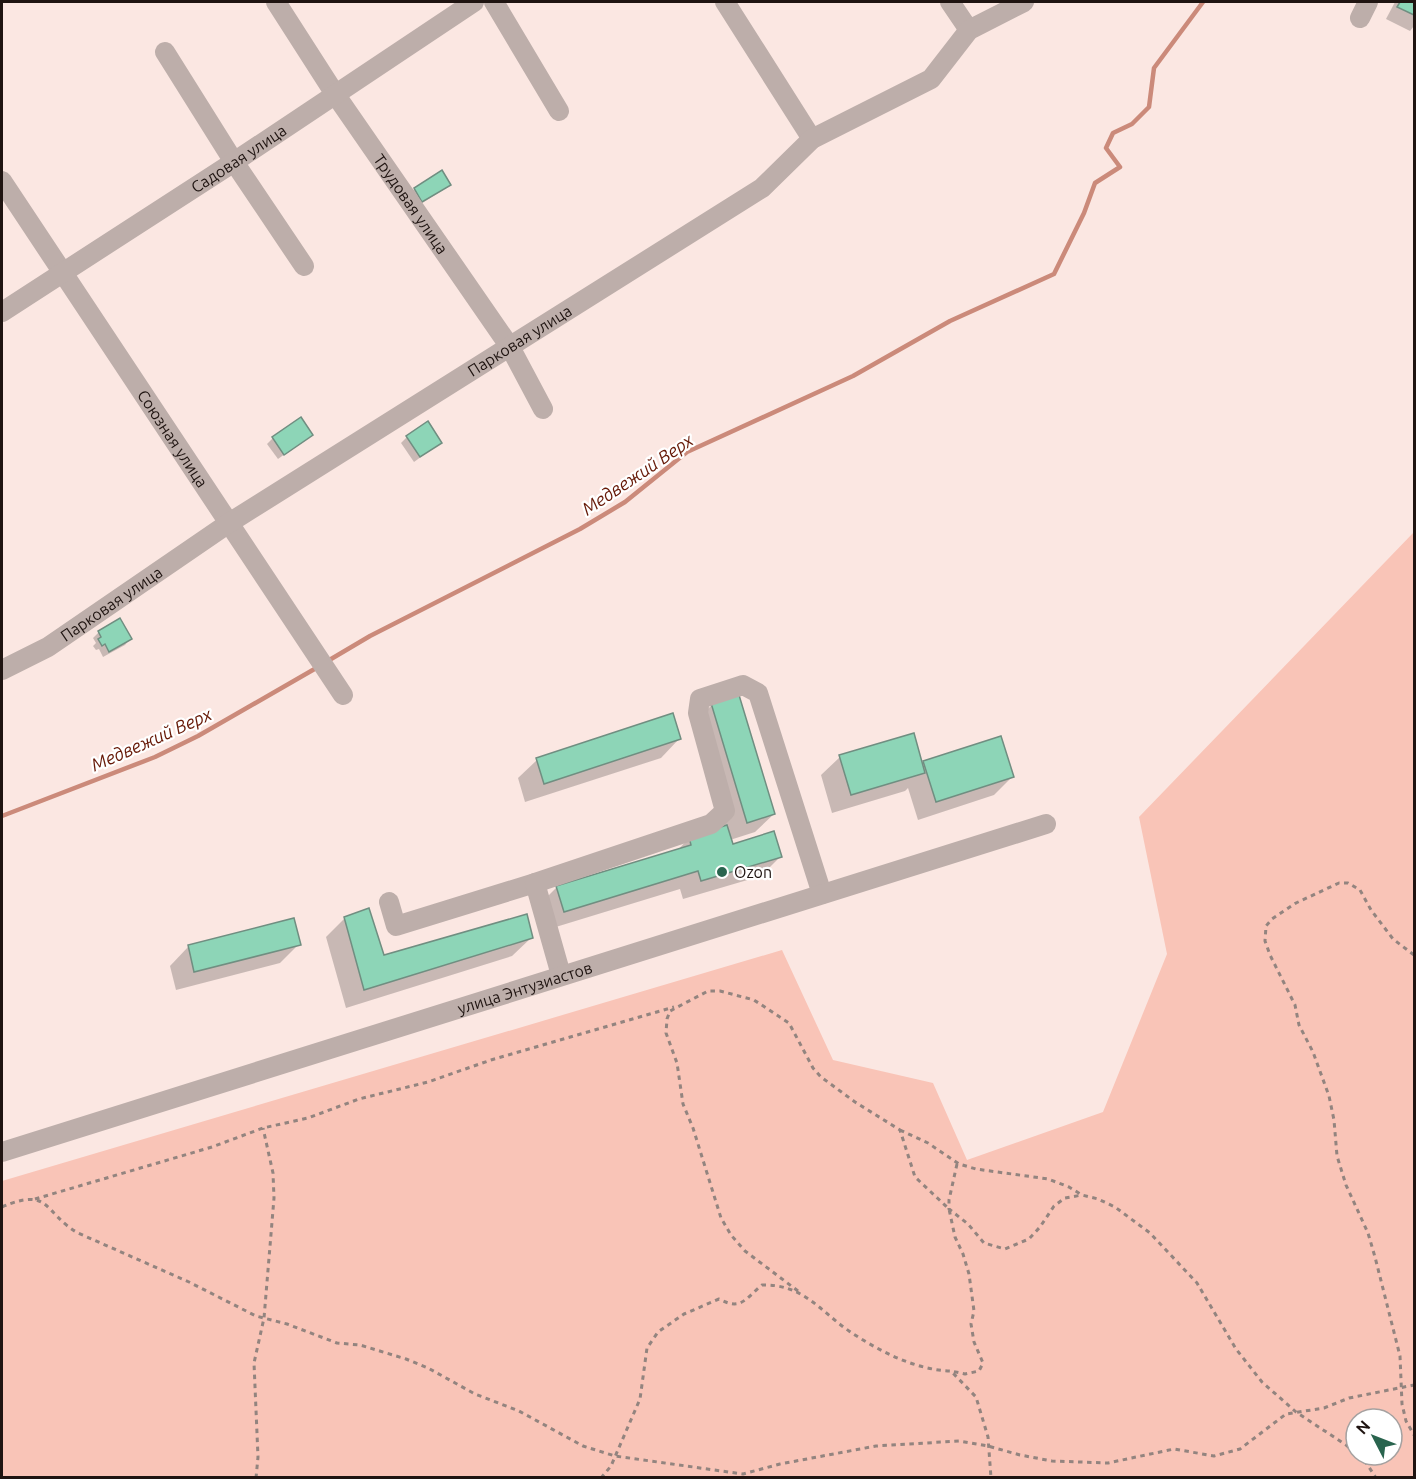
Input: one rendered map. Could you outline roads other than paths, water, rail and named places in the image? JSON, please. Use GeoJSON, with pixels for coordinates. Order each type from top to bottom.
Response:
{"type":"FeatureCollection","features":[{"type":"Feature","properties":{"kind":"street","name":"Трудовая улица"},"geometry":{"type":"LineString","coordinates":[[276,2],[335,94],[510,347],[543,408]]}},
{"type":"Feature","properties":{"kind":"street","name":"Садовая улица"},"geometry":{"type":"LineString","coordinates":[[2,312],[234,162],[474,2]]}},
{"type":"Feature","properties":{"kind":"street"},"geometry":{"type":"LineString","coordinates":[[494,2],[559,111]]}},
{"type":"Feature","properties":{"kind":"street"},"geometry":{"type":"LineString","coordinates":[[726,2],[812,139]]}},
{"type":"Feature","properties":{"kind":"street"},"geometry":{"type":"LineString","coordinates":[[950,2],[969,30]]}},
{"type":"Feature","properties":{"kind":"street","name":"Парковая улица"},"geometry":{"type":"LineString","coordinates":[[2,670],[48,647],[229,523],[762,188],[812,139],[931,79],[969,30],[1024,2]]}},
{"type":"Feature","properties":{"kind":"street"},"geometry":{"type":"LineString","coordinates":[[165,52],[234,162],[304,266]]}},
{"type":"Feature","properties":{"kind":"street","name":"Союзная улица"},"geometry":{"type":"LineString","coordinates":[[2,181],[343,695]]}},
{"type":"Feature","properties":{"kind":"street"},"geometry":{"type":"LineString","coordinates":[[389,902],[396,926],[535,883],[711,824],[725,811],[698,713],[700,699],[743,686],[758,693],[822,894]]}},
{"type":"Feature","properties":{"kind":"street","name":"улица Энтузиастов"},"geometry":{"type":"LineString","coordinates":[[2,1152],[1046,824]]}},
{"type":"Feature","properties":{"kind":"street"},"geometry":{"type":"LineString","coordinates":[[535,883],[561,975]]}},
{"type":"Feature","properties":{"kind":"waterway","name":"Медвежий Верх"},"geometry":{"type":"LineString","coordinates":[[326,662],[370,636],[580,529],[625,502],[687,452],[853,376],[950,321],[1054,274],[1084,213],[1095,183],[1120,167],[1106,148],[1113,133],[1132,124],[1149,107],[1154,68],[1203,2]]}},
{"type":"Feature","properties":{"kind":"waterway","name":"Медвежий Верх"},"geometry":{"type":"LineString","coordinates":[[2,816],[155,757],[198,736],[318,667]]}},
{"type":"Feature","properties":{"kind":"place","name":"Ozon"},"geometry":{"type":"Point","coordinates":[722,872]}}]}
